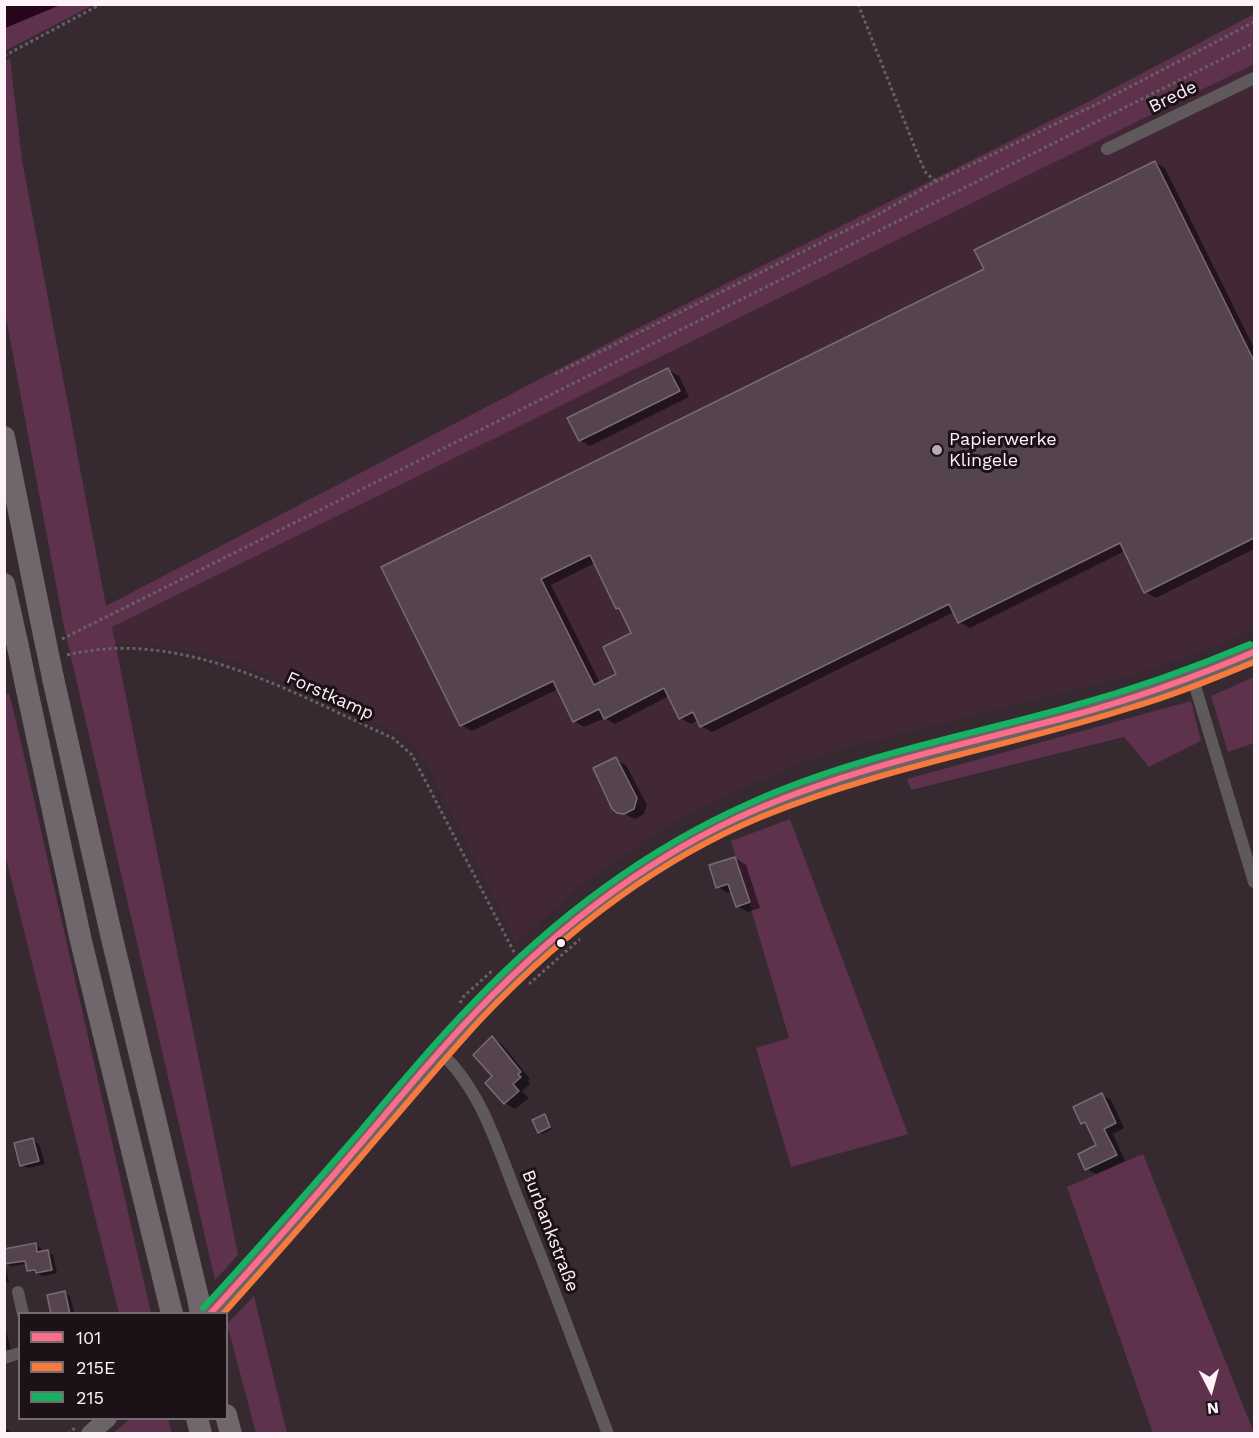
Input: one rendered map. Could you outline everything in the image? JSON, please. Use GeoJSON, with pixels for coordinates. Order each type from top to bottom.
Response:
{"type":"FeatureCollection","features":[{"type":"Feature","properties":{"kind":"highway"},"geometry":{"type":"LineString","coordinates":[[4,437],[50,638],[111,934],[203,1308]]}},
{"type":"Feature","properties":{"kind":"highway"},"geometry":{"type":"LineString","coordinates":[[4,584],[81,941],[172,1312]]}},
{"type":"Feature","properties":{"kind":"main road"},"geometry":{"type":"LineString","coordinates":[[203,1308],[327,1184],[440,1052],[514,959],[660,860],[711,831],[756,810],[846,776],[896,760],[1070,716],[1193,679],[1254,652]]}},
{"type":"Feature","properties":{"kind":"main road"},"geometry":{"type":"LineString","coordinates":[[90,1434],[107,1420]]}},
{"type":"Feature","properties":{"kind":"street","name":"Brede"},"geometry":{"type":"LineString","coordinates":[[1107,149],[1254,78]]}},
{"type":"Feature","properties":{"kind":"street"},"geometry":{"type":"LineString","coordinates":[[1193,679],[1254,882]]}},
{"type":"Feature","properties":{"kind":"street","name":"Burbankstraße"},"geometry":{"type":"LineString","coordinates":[[440,1052],[463,1076],[489,1125],[608,1434]]}},
{"type":"Feature","properties":{"kind":"street"},"geometry":{"type":"LineString","coordinates":[[18,1292],[23,1312]]}},
{"type":"Feature","properties":{"kind":"path"},"geometry":{"type":"LineString","coordinates":[[4,56],[101,4]]}},
{"type":"Feature","properties":{"kind":"path"},"geometry":{"type":"LineString","coordinates":[[858,4],[919,158],[926,173],[937,182]]}},
{"type":"Feature","properties":{"kind":"path"},"geometry":{"type":"LineString","coordinates":[[555,374],[877,215],[937,182],[1099,103],[1254,22]]}},
{"type":"Feature","properties":{"kind":"path"},"geometry":{"type":"LineString","coordinates":[[50,638],[1254,43]]}},
{"type":"Feature","properties":{"kind":"path","name":"Forstkamp"},"geometry":{"type":"LineString","coordinates":[[55,669],[68,655],[98,649],[178,654],[240,670],[393,738],[412,755],[417,763],[514,959]]}},
{"type":"Feature","properties":{"kind":"path"},"geometry":{"type":"LineString","coordinates":[[524,988],[582,937]]}},
{"type":"Feature","properties":{"kind":"path"},"geometry":{"type":"LineString","coordinates":[[514,959],[523,946]]}},
{"type":"Feature","properties":{"kind":"path"},"geometry":{"type":"LineString","coordinates":[[459,1005],[476,984],[498,966]]}},
{"type":"Feature","properties":{"kind":"shaded area"},"geometry":{"type":"Polygon","coordinates":[[[5,4],[60,4],[60,5],[5,28],[5,4]]]}},
{"type":"Feature","properties":{"kind":"shaded area"},"geometry":{"type":"Polygon","coordinates":[[[60,5],[93,5],[5,51],[5,28],[60,5]]]}},
{"type":"Feature","properties":{"kind":"shaded area"},"geometry":{"type":"Polygon","coordinates":[[[1254,14],[1254,64],[112,627],[238,1255],[215,1280],[64,627],[5,312],[5,61],[10,58],[22,160],[106,606],[620,337],[1084,104],[1254,14]]]}},
{"type":"Feature","properties":{"kind":"shaded area"},"geometry":{"type":"Polygon","coordinates":[[[1254,64],[1254,628],[1241,635],[1189,657],[1141,673],[842,749],[795,765],[703,807],[657,833],[580,886],[516,944],[428,768],[407,740],[395,732],[239,663],[177,648],[114,644],[112,627],[1254,64]]]}},
{"type":"Feature","properties":{"kind":"shaded area"},"geometry":{"type":"Polygon","coordinates":[[[1254,677],[1254,743],[1228,752],[1211,696],[1254,677]]]}},
{"type":"Feature","properties":{"kind":"shaded area"},"geometry":{"type":"Polygon","coordinates":[[[9,693],[17,725],[151,1312],[119,1312],[5,854],[4,696],[9,693]]]}},
{"type":"Feature","properties":{"kind":"shaded area"},"geometry":{"type":"Polygon","coordinates":[[[1191,701],[1201,741],[1149,767],[1124,737],[911,790],[907,779],[1191,701]]]}},
{"type":"Feature","properties":{"kind":"shaded area"},"geometry":{"type":"Polygon","coordinates":[[[790,819],[908,1134],[791,1167],[756,1048],[789,1038],[731,841],[790,819]]]}},
{"type":"Feature","properties":{"kind":"shaded area"},"geometry":{"type":"Polygon","coordinates":[[[1143,1154],[1254,1433],[1153,1433],[1067,1187],[1143,1154]]]}},
{"type":"Feature","properties":{"kind":"shaded area"},"geometry":{"type":"Polygon","coordinates":[[[254,1296],[287,1433],[256,1433],[228,1323],[254,1296]]]}},
{"type":"Feature","properties":{"kind":"shaded area"},"geometry":{"type":"Polygon","coordinates":[[[129,1420],[168,1420],[172,1433],[113,1433],[129,1420]]]}},
{"type":"Feature","properties":{"kind":"building","name":"Papierwerke Klingele"},"geometry":{"type":"Polygon","coordinates":[[[1155,161],[1254,361],[1254,538],[1144,593],[1120,543],[958,623],[949,604],[700,727],[693,712],[679,719],[664,688],[604,719],[599,709],[573,722],[553,681],[460,726],[381,567],[984,269],[974,250],[1155,161]],[[590,555],[541,579],[594,685],[616,674],[603,647],[631,633],[619,608],[616,609],[590,555]]]}},
{"type":"Feature","properties":{"kind":"building"},"geometry":{"type":"Polygon","coordinates":[[[668,368],[680,391],[579,441],[567,418],[668,368]]]}},
{"type":"Feature","properties":{"kind":"building"},"geometry":{"type":"Polygon","coordinates":[[[616,757],[637,798],[634,809],[624,814],[612,809],[593,768],[616,757]]]}},
{"type":"Feature","properties":{"kind":"building"},"geometry":{"type":"Polygon","coordinates":[[[735,857],[750,902],[736,907],[728,884],[716,888],[709,865],[735,857]]]}},
{"type":"Feature","properties":{"kind":"building"},"geometry":{"type":"Polygon","coordinates":[[[492,1036],[521,1072],[518,1074],[521,1077],[513,1084],[519,1091],[504,1104],[485,1083],[492,1076],[473,1055],[492,1036]]]}},
{"type":"Feature","properties":{"kind":"building"},"geometry":{"type":"Polygon","coordinates":[[[1102,1093],[1116,1123],[1104,1129],[1117,1155],[1085,1170],[1078,1154],[1096,1145],[1085,1122],[1081,1124],[1073,1107],[1102,1093]]]}},
{"type":"Feature","properties":{"kind":"building"},"geometry":{"type":"Polygon","coordinates":[[[545,1114],[550,1127],[538,1133],[532,1120],[545,1114]]]}},
{"type":"Feature","properties":{"kind":"building"},"geometry":{"type":"Polygon","coordinates":[[[33,1138],[39,1161],[20,1166],[14,1143],[33,1138]]]}},
{"type":"Feature","properties":{"kind":"building"},"geometry":{"type":"Polygon","coordinates":[[[36,1243],[37,1252],[48,1250],[52,1270],[36,1273],[35,1270],[27,1271],[25,1261],[4,1264],[4,1249],[36,1243]]]}},
{"type":"Feature","properties":{"kind":"building"},"geometry":{"type":"Polygon","coordinates":[[[65,1291],[70,1312],[51,1312],[47,1295],[65,1291]]]}},
{"type":"Feature","properties":{"kind":"transit line","name":"215"},"geometry":{"type":"LineString","coordinates":[[203,1308],[471,1005],[533,945],[566,917],[636,865],[711,822],[788,787],[867,760],[1115,694],[1250,644]]}},
{"type":"Feature","properties":{"kind":"transit line","name":"101"},"geometry":{"type":"LineString","coordinates":[[212,1312],[477,1011],[539,951],[572,923],[641,872],[716,828],[755,810],[831,781],[1138,696],[1254,652]]}},
{"type":"Feature","properties":{"kind":"transit line","name":"215E"},"geometry":{"type":"LineString","coordinates":[[225,1312],[442,1063],[511,988],[576,930],[647,878],[722,835],[807,800],[901,770],[1042,733],[1151,701],[1196,686],[1254,662]]}},
{"type":"Feature","properties":{"kind":"place","name":"Papierwerke Klingele"},"geometry":{"type":"Point","coordinates":[937,450]}}]}
